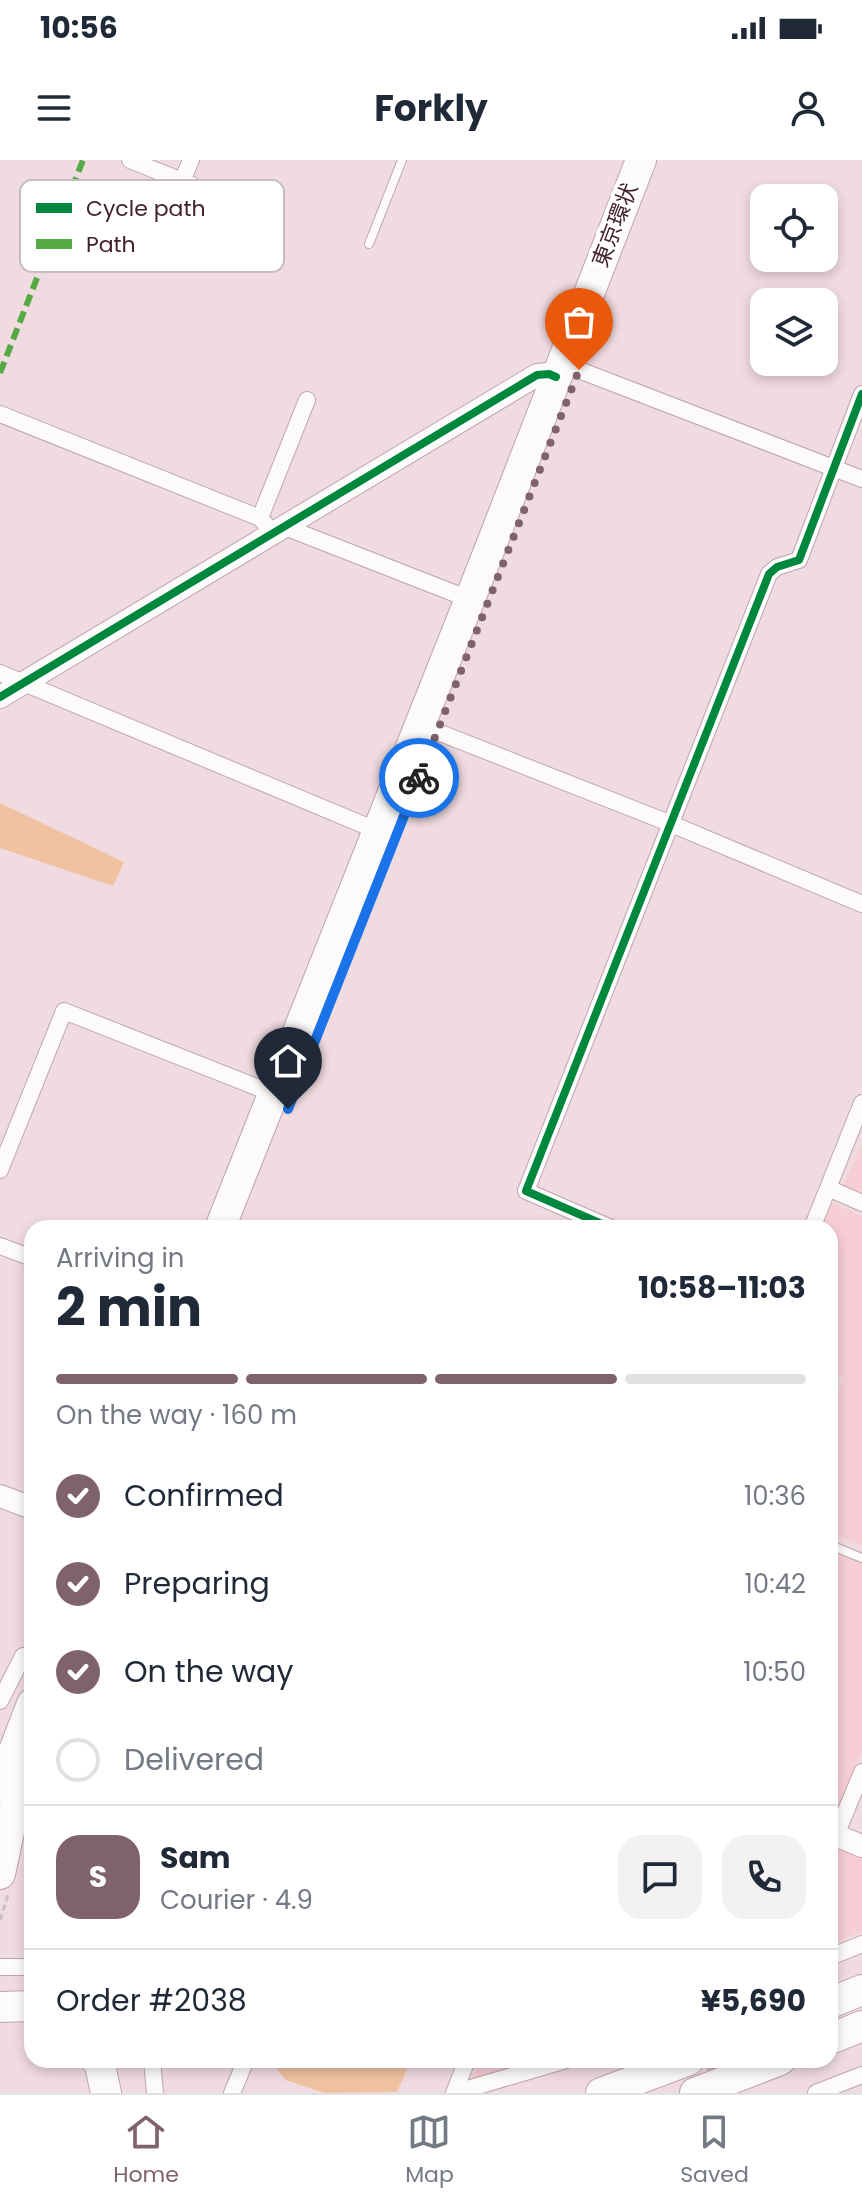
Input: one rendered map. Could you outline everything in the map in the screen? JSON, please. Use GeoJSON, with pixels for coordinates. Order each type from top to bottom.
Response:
{"type":"FeatureCollection","features":[{"type":"Feature","properties":{"kind":"highway","name":"東京環状"},"geometry":{"type":"LineString","coordinates":[[244,1220],[429,729],[568,373],[641,160]]}},
{"type":"Feature","properties":{"kind":"highway","name":"東京環状"},"geometry":{"type":"LineString","coordinates":[[223,1220],[378,831],[429,729],[469,599],[661,160]]}},
{"type":"Feature","properties":{"kind":"highway"},"geometry":{"type":"LineString","coordinates":[[0,1845],[7,1797],[24,1734]]}},
{"type":"Feature","properties":{"kind":"highway"},"geometry":{"type":"LineString","coordinates":[[0,1874],[7,1797],[24,1774]]}},
{"type":"Feature","properties":{"kind":"highway"},"geometry":{"type":"LineString","coordinates":[[838,2000],[862,1990]]}},
{"type":"Feature","properties":{"kind":"highway"},"geometry":{"type":"LineString","coordinates":[[0,2007],[24,2006]]}},
{"type":"Feature","properties":{"kind":"highway"},"geometry":{"type":"LineString","coordinates":[[0,2023],[24,2022]]}},
{"type":"Feature","properties":{"kind":"highway"},"geometry":{"type":"LineString","coordinates":[[838,2036],[862,2026]]}},
{"type":"Feature","properties":{"kind":"highway"},"geometry":{"type":"LineString","coordinates":[[101,2068],[106,2093]]}},
{"type":"Feature","properties":{"kind":"highway"},"geometry":{"type":"LineString","coordinates":[[119,2068],[123,2093]]}},
{"type":"Feature","properties":{"kind":"highway"},"geometry":{"type":"LineString","coordinates":[[601,2093],[668,2068]]}},
{"type":"Feature","properties":{"kind":"highway"},"geometry":{"type":"LineString","coordinates":[[695,2093],[759,2068]]}},
{"type":"Feature","properties":{"kind":"street"},"geometry":{"type":"LineString","coordinates":[[130,160],[180,180]]}},
{"type":"Feature","properties":{"kind":"street"},"geometry":{"type":"LineString","coordinates":[[188,180],[191,160]]}},
{"type":"Feature","properties":{"kind":"street"},"geometry":{"type":"LineString","coordinates":[[0,697],[273,526],[537,375],[568,373],[862,479]]}},
{"type":"Feature","properties":{"kind":"street"},"geometry":{"type":"LineString","coordinates":[[593,1220],[526,1191],[769,574],[777,567],[799,560],[862,394]]}},
{"type":"Feature","properties":{"kind":"street"},"geometry":{"type":"LineString","coordinates":[[273,526],[307,400]]}},
{"type":"Feature","properties":{"kind":"street"},"geometry":{"type":"LineString","coordinates":[[0,414],[273,526],[469,599]]}},
{"type":"Feature","properties":{"kind":"street"},"geometry":{"type":"LineString","coordinates":[[0,673],[378,831]]}},
{"type":"Feature","properties":{"kind":"street"},"geometry":{"type":"LineString","coordinates":[[429,729],[669,823],[862,904]]}},
{"type":"Feature","properties":{"kind":"street"},"geometry":{"type":"LineString","coordinates":[[0,1170],[64,1011],[274,1094]]}},
{"type":"Feature","properties":{"kind":"street"},"geometry":{"type":"LineString","coordinates":[[815,1220],[862,1103]]}},
{"type":"Feature","properties":{"kind":"street"},"geometry":{"type":"LineString","coordinates":[[828,1188],[862,1203]]}},
{"type":"Feature","properties":{"kind":"street"},"geometry":{"type":"LineString","coordinates":[[0,1246],[24,1255]]}},
{"type":"Feature","properties":{"kind":"street"},"geometry":{"type":"LineString","coordinates":[[0,1496],[24,1505]]}},
{"type":"Feature","properties":{"kind":"street"},"geometry":{"type":"LineString","coordinates":[[0,1700],[23,1656]]}},
{"type":"Feature","properties":{"kind":"street"},"geometry":{"type":"LineString","coordinates":[[838,1823],[862,1772]]}},
{"type":"Feature","properties":{"kind":"street"},"geometry":{"type":"LineString","coordinates":[[838,1836],[862,1846]]}},
{"type":"Feature","properties":{"kind":"street"},"geometry":{"type":"LineString","coordinates":[[838,1954],[862,1944]]}},
{"type":"Feature","properties":{"kind":"street"},"geometry":{"type":"LineString","coordinates":[[0,1967],[24,1967]]}},
{"type":"Feature","properties":{"kind":"street"},"geometry":{"type":"LineString","coordinates":[[153,2068],[155,2093]]}},
{"type":"Feature","properties":{"kind":"street"},"geometry":{"type":"LineString","coordinates":[[232,2093],[243,2068]]}},
{"type":"Feature","properties":{"kind":"street"},"geometry":{"type":"LineString","coordinates":[[464,2068],[454,2093],[539,2068]]}},
{"type":"Feature","properties":{"kind":"street"},"geometry":{"type":"LineString","coordinates":[[816,2093],[862,2075]]}},
{"type":"Feature","properties":{"kind":"lane"},"geometry":{"type":"LineString","coordinates":[[369,244],[402,160]]}},
{"type":"Feature","properties":{"kind":"lane"},"geometry":{"type":"LineString","coordinates":[[838,1548],[862,1558]]}},
{"type":"Feature","properties":{"kind":"shaded area"},"geometry":{"type":"Polygon","coordinates":[[[0,803],[124,862],[113,886],[0,848],[0,803]]]}},
{"type":"Feature","properties":{"kind":"shaded area"},"geometry":{"type":"Polygon","coordinates":[[[862,1144],[862,1196],[842,1188],[862,1144]]]}},
{"type":"Feature","properties":{"kind":"shaded area"},"geometry":{"type":"Polygon","coordinates":[[[832,1203],[862,1216],[862,1545],[838,1536],[838,1390],[844,1378],[838,1376],[838,1220],[825,1220],[832,1203]]]}},
{"type":"Feature","properties":{"kind":"shaded area"},"geometry":{"type":"Polygon","coordinates":[[[838,1554],[862,1564],[862,1752],[838,1810],[838,1554]]]}},
{"type":"Feature","properties":{"kind":"shaded area"},"geometry":{"type":"Polygon","coordinates":[[[838,1845],[862,1855],[862,1931],[838,1942],[838,1845]]]}},
{"type":"Feature","properties":{"kind":"shaded area"},"geometry":{"type":"Polygon","coordinates":[[[276,2068],[408,2068],[397,2092],[324,2093],[286,2080],[276,2068]]]}},
{"type":"Feature","properties":{"kind":"shaded area"},"geometry":{"type":"Polygon","coordinates":[[[476,2068],[512,2068],[471,2079],[476,2068]]]}},
{"type":"Feature","properties":{"kind":"tunnel"},"geometry":{"type":"LineString","coordinates":[[715,2068],[723,2088]]}},
{"type":"Feature","properties":{"kind":"marked path"},"geometry":{"type":"LineString","coordinates":[[75,180],[83,160]]}},
{"type":"Feature","properties":{"kind":"marked path"},"geometry":{"type":"LineString","coordinates":[[0,373],[39,272]]}},
{"type":"Feature","properties":{"kind":"cycle path"},"geometry":{"type":"LineString","coordinates":[[0,697],[537,375],[556,377]]}},
{"type":"Feature","properties":{"kind":"cycle path"},"geometry":{"type":"LineString","coordinates":[[593,1220],[526,1191],[769,574],[777,567],[799,560],[862,394]]}},
{"type":"Feature","properties":{"kind":"way so far"},"geometry":{"type":"LineString","coordinates":[[419,778],[579,370]]}},
{"type":"Feature","properties":{"kind":"route"},"geometry":{"type":"LineString","coordinates":[[288,1109],[419,778]]}}]}
